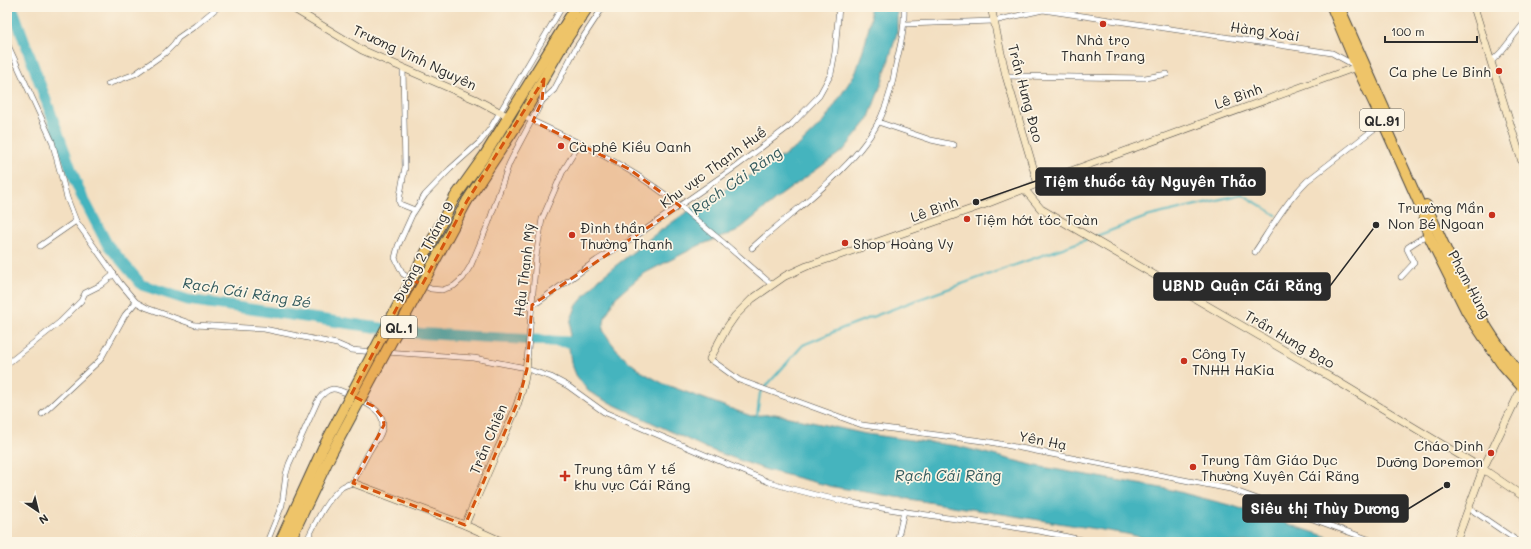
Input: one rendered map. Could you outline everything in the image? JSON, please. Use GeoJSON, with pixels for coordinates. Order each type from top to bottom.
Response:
{"type":"FeatureCollection","features":[{"type":"Feature","properties":{"kind":"highway","name":"Đường 2 Tháng 9"},"geometry":{"type":"LineString","coordinates":[[280,542],[455,197],[493,143],[576,7]]}},
{"type":"Feature","properties":{"kind":"highway","name":"Đường 2 Tháng 9"},"geometry":{"type":"LineString","coordinates":[[289,542],[327,451],[467,201],[522,116],[544,80],[562,46],[588,7]]}},
{"type":"Feature","properties":{"kind":"highway","name":"Phạm Hùng"},"geometry":{"type":"LineString","coordinates":[[1332,7],[1360,65],[1433,232]]}},
{"type":"Feature","properties":{"kind":"highway","name":"Phạm Hùng"},"geometry":{"type":"LineString","coordinates":[[1339,7],[1360,65],[1424,214],[1475,308],[1523,385]]}},
{"type":"Feature","properties":{"kind":"street"},"geometry":{"type":"LineString","coordinates":[[108,84],[135,74],[164,53],[176,42],[178,38],[218,7]]}},
{"type":"Feature","properties":{"kind":"street","name":"Trương Vĩnh Nguyên"},"geometry":{"type":"LineString","coordinates":[[291,7],[362,50],[477,100],[509,117]]}},
{"type":"Feature","properties":{"kind":"street"},"geometry":{"type":"LineString","coordinates":[[544,80],[542,101],[533,121],[509,164],[489,222],[471,265],[463,278],[454,286],[442,290],[431,289],[403,274],[395,258],[398,246],[416,210],[425,195],[450,169],[480,142],[490,129],[562,7]]}},
{"type":"Feature","properties":{"kind":"street"},"geometry":{"type":"LineString","coordinates":[[542,101],[554,90],[576,48],[603,7]]}},
{"type":"Feature","properties":{"kind":"street","name":"Khu vực Thạnh Huề"},"geometry":{"type":"LineString","coordinates":[[520,309],[532,306],[597,260],[629,241],[738,165],[791,125],[819,96],[831,74],[836,52],[839,7]]}},
{"type":"Feature","properties":{"kind":"street"},"geometry":{"type":"LineString","coordinates":[[752,248],[844,168],[867,141],[878,122],[891,90],[905,24],[904,7]]}},
{"type":"Feature","properties":{"kind":"street","name":"Trần Hưng Đạo"},"geometry":{"type":"LineString","coordinates":[[991,7],[1006,76],[1038,184]]}},
{"type":"Feature","properties":{"kind":"street"},"geometry":{"type":"LineString","coordinates":[[1474,7],[1524,165]]}},
{"type":"Feature","properties":{"kind":"street","name":"Hàng Xoài"},"geometry":{"type":"LineString","coordinates":[[905,24],[994,21],[1043,10],[1332,53],[1360,65]]}},
{"type":"Feature","properties":{"kind":"street"},"geometry":{"type":"LineString","coordinates":[[1491,62],[1524,23]]}},
{"type":"Feature","properties":{"kind":"street"},"geometry":{"type":"LineString","coordinates":[[7,43],[52,140],[67,198],[76,221],[136,302],[147,308],[194,325],[264,329],[337,344],[351,350],[461,356],[527,365],[568,386],[604,412],[769,482],[835,499],[1033,530],[1091,542]]}},
{"type":"Feature","properties":{"kind":"street","name":"Lê Bình"},"geometry":{"type":"LineString","coordinates":[[710,358],[735,316],[771,284],[807,266],[894,237],[1025,190],[1360,65]]}},
{"type":"Feature","properties":{"kind":"street"},"geometry":{"type":"LineString","coordinates":[[403,68],[405,167],[399,201],[402,206],[416,210]]}},
{"type":"Feature","properties":{"kind":"street"},"geometry":{"type":"LineString","coordinates":[[1006,76],[1145,78],[1167,74]]}},
{"type":"Feature","properties":{"kind":"street"},"geometry":{"type":"LineString","coordinates":[[522,116],[580,143],[629,169],[670,198],[771,284]]}},
{"type":"Feature","properties":{"kind":"street"},"geometry":{"type":"LineString","coordinates":[[878,122],[931,140],[954,145]]}},
{"type":"Feature","properties":{"kind":"street"},"geometry":{"type":"LineString","coordinates":[[1255,252],[1286,205],[1298,190],[1307,181],[1384,122]]}},
{"type":"Feature","properties":{"kind":"street"},"geometry":{"type":"LineString","coordinates":[[490,129],[493,143]]}},
{"type":"Feature","properties":{"kind":"street","name":"Hậu Thạnh Mỹ"},"geometry":{"type":"LineString","coordinates":[[527,365],[536,257],[542,219],[563,171],[580,143]]}},
{"type":"Feature","properties":{"kind":"street","name":"Trần Hưng Đạo"},"geometry":{"type":"LineString","coordinates":[[1025,190],[1041,209],[1337,381],[1483,469],[1524,497]]}},
{"type":"Feature","properties":{"kind":"street"},"geometry":{"type":"LineString","coordinates":[[40,246],[76,221]]}},
{"type":"Feature","properties":{"kind":"street"},"geometry":{"type":"LineString","coordinates":[[1401,277],[1414,263],[1407,249],[1408,247],[1433,232]]}},
{"type":"Feature","properties":{"kind":"street"},"geometry":{"type":"LineString","coordinates":[[7,364],[60,322],[81,301],[85,293],[101,285],[114,274]]}},
{"type":"Feature","properties":{"kind":"street"},"geometry":{"type":"LineString","coordinates":[[42,414],[100,360],[125,315],[136,302]]}},
{"type":"Feature","properties":{"kind":"street","name":"Yên Hạ"},"geometry":{"type":"LineString","coordinates":[[710,358],[739,380],[862,425],[990,442],[1230,489],[1376,542]]}},
{"type":"Feature","properties":{"kind":"street","name":"Trần Chiên"},"geometry":{"type":"LineString","coordinates":[[465,525],[519,399],[527,365]]}},
{"type":"Feature","properties":{"kind":"street"},"geometry":{"type":"LineString","coordinates":[[1456,542],[1483,469],[1523,385]]}},
{"type":"Feature","properties":{"kind":"street"},"geometry":{"type":"LineString","coordinates":[[267,542],[282,505],[286,474],[289,464],[318,400],[325,391],[332,389],[338,389],[373,406],[383,418],[384,426],[379,437],[372,446],[353,483]]}},
{"type":"Feature","properties":{"kind":"street"},"geometry":{"type":"LineString","coordinates":[[1517,397],[1524,405]]}},
{"type":"Feature","properties":{"kind":"street"},"geometry":{"type":"LineString","coordinates":[[306,542],[316,521],[331,498],[342,487],[353,483],[465,525],[502,542]]}},
{"type":"Feature","properties":{"kind":"street"},"geometry":{"type":"LineString","coordinates":[[897,542],[904,511]]}},
{"type":"Feature","properties":{"kind":"street"},"geometry":{"type":"LineString","coordinates":[[1468,512],[1519,542]]}},
{"type":"Feature","properties":{"kind":"highlighted area"},"geometry":{"type":"Polygon","coordinates":[[[544,79],[542,101],[533,121],[629,169],[680,206],[532,305],[527,369],[519,399],[465,525],[353,483],[384,425],[383,418],[373,406],[351,395],[412,279],[422,285],[467,201],[544,79]]]}},
{"type":"Feature","properties":{"kind":"water","name":"Rạch Cái Răng"},"geometry":{"type":"Polygon","coordinates":[[[869,7],[897,7],[897,33],[882,82],[868,120],[844,150],[781,195],[736,232],[700,245],[643,274],[616,297],[605,317],[603,330],[622,356],[642,372],[664,384],[751,416],[775,414],[866,434],[957,446],[1036,466],[1167,489],[1233,506],[1343,542],[1163,542],[1127,534],[834,487],[767,470],[708,449],[588,391],[576,375],[571,362],[569,348],[571,319],[577,305],[599,279],[653,236],[698,204],[766,167],[797,147],[824,121],[856,72],[866,40],[871,17],[869,7]]]}},
{"type":"Feature","properties":{"kind":"waterway","name":"Rạch Cái Răng Bé"},"geometry":{"type":"LineString","coordinates":[[12,7],[78,188],[107,244],[142,285],[188,300],[414,333],[585,343]]}},
{"type":"Feature","properties":{"kind":"waterway"},"geometry":{"type":"LineString","coordinates":[[1094,237],[1146,217],[1242,194],[1276,215]]}},
{"type":"Feature","properties":{"kind":"waterway"},"geometry":{"type":"LineString","coordinates":[[757,416],[760,393],[803,345],[914,301],[1088,239]]}},
{"type":"Feature","properties":{"kind":"place","name":"Nhà trọ Thanh Trang"},"geometry":{"type":"Point","coordinates":[1103,24]}},
{"type":"Feature","properties":{"kind":"place","name":"Ca phe Le Binh"},"geometry":{"type":"Point","coordinates":[1499,71]}},
{"type":"Feature","properties":{"kind":"place","name":"Cà phê Kiều Oanh"},"geometry":{"type":"Point","coordinates":[561,146]}},
{"type":"Feature","properties":{"kind":"place","name":"Tiệm thuốc tây Nguyên Thảo"},"geometry":{"type":"Point","coordinates":[976,202]}},
{"type":"Feature","properties":{"kind":"place","name":"Truường Mần Non Bé Ngoan"},"geometry":{"type":"Point","coordinates":[1492,215]}},
{"type":"Feature","properties":{"kind":"place","name":"Tiệm hớt tóc Toàn"},"geometry":{"type":"Point","coordinates":[967,219]}},
{"type":"Feature","properties":{"kind":"place","name":"UBND Quận Cái Răng"},"geometry":{"type":"Point","coordinates":[1376,225]}},
{"type":"Feature","properties":{"kind":"place","name":"Đình thần Thường Thạnh"},"geometry":{"type":"Point","coordinates":[572,235]}},
{"type":"Feature","properties":{"kind":"place","name":"Shop Hoàng Vy"},"geometry":{"type":"Point","coordinates":[845,243]}},
{"type":"Feature","properties":{"kind":"place","name":"Công Ty TNHH HaKia"},"geometry":{"type":"Point","coordinates":[1184,361]}},
{"type":"Feature","properties":{"kind":"place","name":"Cháo Dinh Dưỡng Doremon"},"geometry":{"type":"Point","coordinates":[1491,453]}},
{"type":"Feature","properties":{"kind":"place","name":"Trung Tâm Giáo Dục Thường Xuyên Cái Răng"},"geometry":{"type":"Point","coordinates":[1193,467]}},
{"type":"Feature","properties":{"kind":"place","name":"Trung tâm Y tế khu vực Cái Răng"},"geometry":{"type":"Point","coordinates":[565,476]}},
{"type":"Feature","properties":{"kind":"place","name":"Siêu thị Thùy Dương"},"geometry":{"type":"Point","coordinates":[1447,485]}}]}
